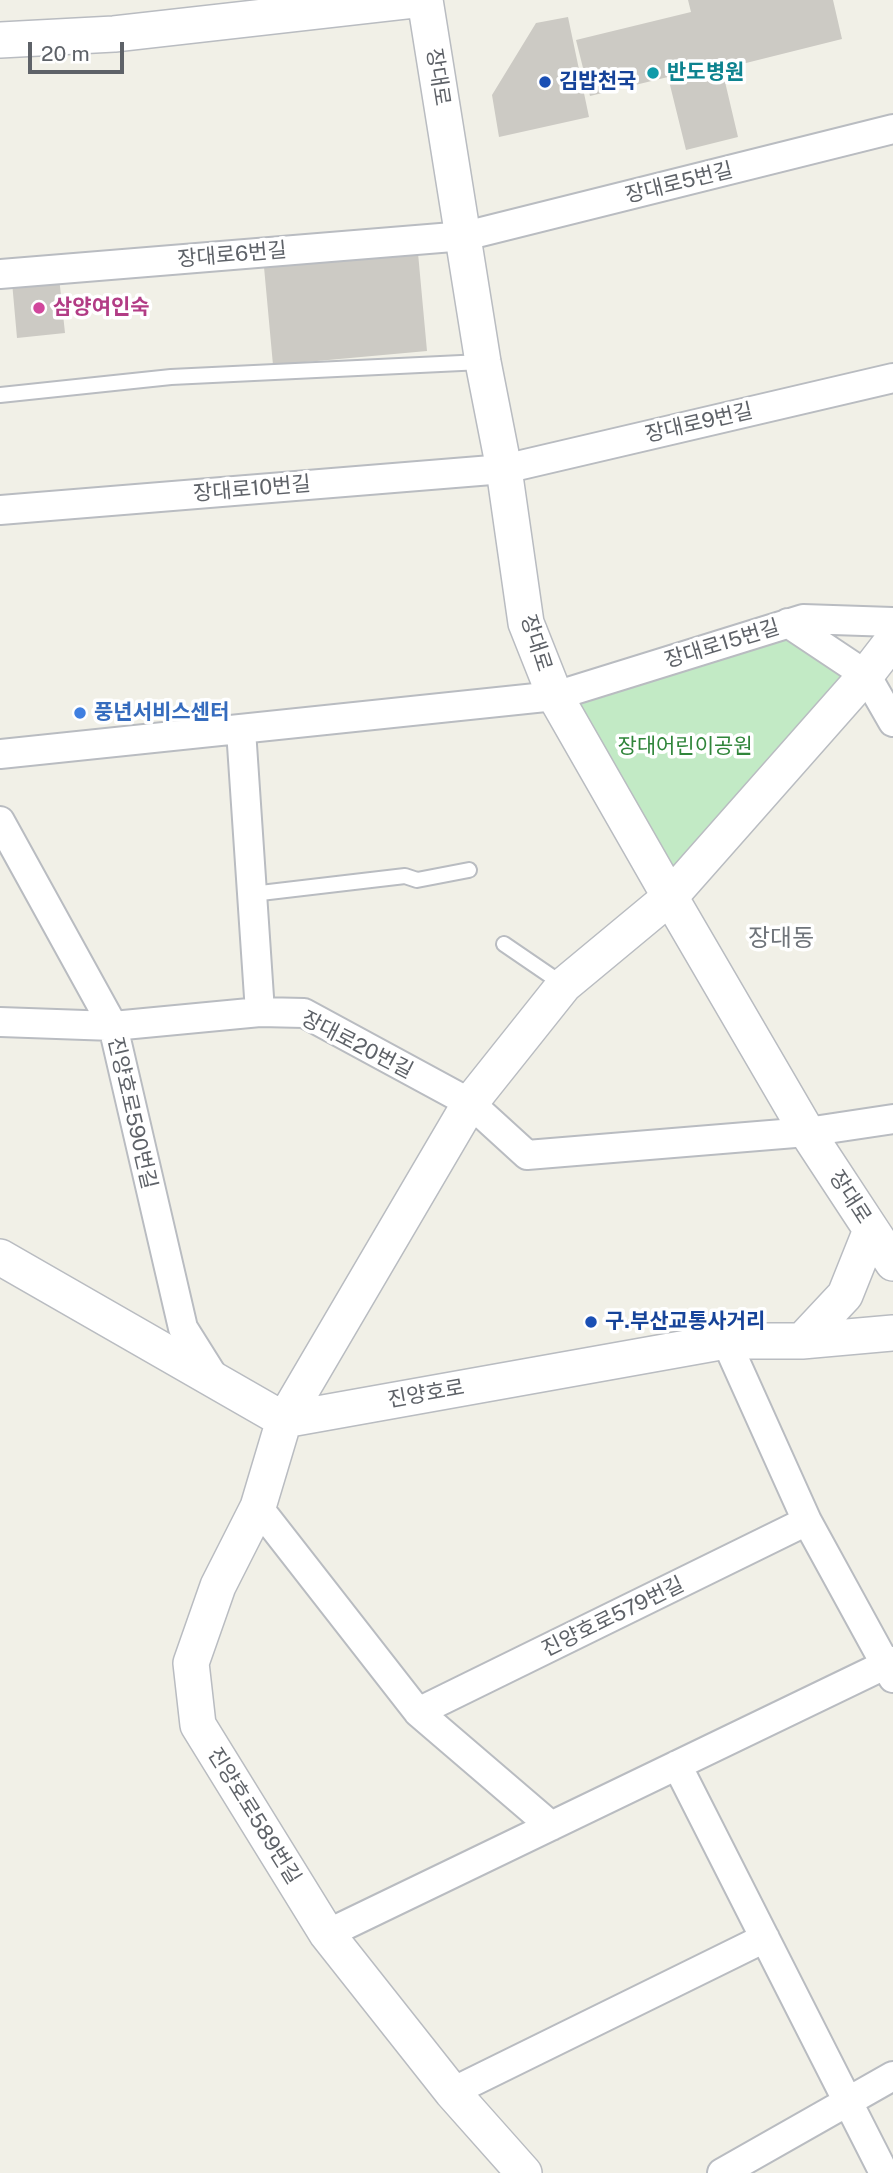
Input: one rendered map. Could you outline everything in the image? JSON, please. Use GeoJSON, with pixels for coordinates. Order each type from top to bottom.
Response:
{"type":"FeatureCollection","features":[{"type":"Feature","properties":{"kind":"street"},"geometry":{"type":"LineString","coordinates":[[0,40],[114,34],[414,0]]}},
{"type":"Feature","properties":{"kind":"street","name":"장대로"},"geometry":{"type":"LineString","coordinates":[[425,0],[465,236],[483,362],[504,469],[526,622],[555,696],[670,897],[807,1132],[893,1263]]}},
{"type":"Feature","properties":{"kind":"street","name":"장대로5번길"},"geometry":{"type":"LineString","coordinates":[[465,236],[893,129]]}},
{"type":"Feature","properties":{"kind":"street","name":"장대로6번길"},"geometry":{"type":"LineString","coordinates":[[0,274],[465,236]]}},
{"type":"Feature","properties":{"kind":"street","name":"장대로9번길"},"geometry":{"type":"LineString","coordinates":[[504,469],[893,378]]}},
{"type":"Feature","properties":{"kind":"street","name":"장대로10번길"},"geometry":{"type":"LineString","coordinates":[[0,510],[504,469]]}},
{"type":"Feature","properties":{"kind":"street","name":"장대로15번길"},"geometry":{"type":"LineString","coordinates":[[0,754],[555,696],[803,619],[893,622]]}},
{"type":"Feature","properties":{"kind":"street"},"geometry":{"type":"LineString","coordinates":[[788,623],[866,675],[893,722]]}},
{"type":"Feature","properties":{"kind":"street"},"geometry":{"type":"LineString","coordinates":[[0,1257],[284,1420],[470,1103],[564,985],[670,897],[866,675],[893,640]]}},
{"type":"Feature","properties":{"kind":"street"},"geometry":{"type":"LineString","coordinates":[[241,730],[260,1012]]}},
{"type":"Feature","properties":{"kind":"street","name":"진양호로590번길"},"geometry":{"type":"LineString","coordinates":[[0,821],[113,1026],[183,1328],[215,1379]]}},
{"type":"Feature","properties":{"kind":"street","name":"장대로20번길"},"geometry":{"type":"LineString","coordinates":[[113,1026],[260,1012],[304,1013],[470,1103]]}},
{"type":"Feature","properties":{"kind":"street"},"geometry":{"type":"LineString","coordinates":[[0,1022],[113,1026]]}},
{"type":"Feature","properties":{"kind":"street"},"geometry":{"type":"LineString","coordinates":[[470,1103],[527,1154],[807,1132],[893,1119]]}},
{"type":"Feature","properties":{"kind":"street"},"geometry":{"type":"LineString","coordinates":[[802,1341],[845,1295],[871,1230]]}},
{"type":"Feature","properties":{"kind":"street","name":"진양호로"},"geometry":{"type":"LineString","coordinates":[[284,1420],[726,1341],[802,1341],[893,1333]]}},
{"type":"Feature","properties":{"kind":"street"},"geometry":{"type":"LineString","coordinates":[[327,1934],[677,1765],[890,1668],[807,1521],[726,1341]]}},
{"type":"Feature","properties":{"kind":"street","name":"진양호로589번길"},"geometry":{"type":"LineString","coordinates":[[284,1420],[258,1507],[218,1586],[191,1663],[198,1725],[327,1934],[452,2092],[524,2173]]}},
{"type":"Feature","properties":{"kind":"street"},"geometry":{"type":"LineString","coordinates":[[258,1507],[418,1712],[551,1826]]}},
{"type":"Feature","properties":{"kind":"street","name":"진양호로579번길"},"geometry":{"type":"LineString","coordinates":[[418,1712],[807,1521]]}},
{"type":"Feature","properties":{"kind":"street"},"geometry":{"type":"LineString","coordinates":[[677,1765],[884,2173]]}},
{"type":"Feature","properties":{"kind":"street"},"geometry":{"type":"LineString","coordinates":[[452,2092],[765,1938]]}},
{"type":"Feature","properties":{"kind":"street"},"geometry":{"type":"LineString","coordinates":[[722,2173],[893,2076]]}},
{"type":"Feature","properties":{"kind":"lane"},"geometry":{"type":"LineString","coordinates":[[0,396],[171,377],[483,362]]}},
{"type":"Feature","properties":{"kind":"lane"},"geometry":{"type":"LineString","coordinates":[[252,894],[405,876],[417,880],[470,870]]}},
{"type":"Feature","properties":{"kind":"lane"},"geometry":{"type":"LineString","coordinates":[[504,944],[564,985]]}},
{"type":"Feature","properties":{"kind":"green space","name":"장대어린이공원"},"geometry":{"type":"Polygon","coordinates":[[[788,623],[866,675],[670,897],[555,696],[788,623]]]}},
{"type":"Feature","properties":{"kind":"building","name":"반도병원"},"geometry":{"type":"Polygon","coordinates":[[[688,0],[833,0],[842,39],[722,69],[738,137],[686,150],[668,77],[590,96],[576,40],[691,12],[688,0]]]}},
{"type":"Feature","properties":{"kind":"building"},"geometry":{"type":"Polygon","coordinates":[[[568,17],[589,117],[499,137],[492,95],[536,23],[568,17]]]}},
{"type":"Feature","properties":{"kind":"building"},"geometry":{"type":"Polygon","coordinates":[[[418,253],[427,351],[273,365],[264,267],[418,253]]]}},
{"type":"Feature","properties":{"kind":"building","name":"삼양여인숙"},"geometry":{"type":"Polygon","coordinates":[[[59,277],[65,333],[17,338],[12,282],[59,277]]]}},
{"type":"Feature","properties":{"kind":"place","name":"반도병원"},"geometry":{"type":"Point","coordinates":[653,73]}},
{"type":"Feature","properties":{"kind":"place","name":"김밥천국"},"geometry":{"type":"Point","coordinates":[545,82]}},
{"type":"Feature","properties":{"kind":"place","name":"삼양여인숙"},"geometry":{"type":"Point","coordinates":[39,308]}},
{"type":"Feature","properties":{"kind":"place","name":"풍년서비스센터"},"geometry":{"type":"Point","coordinates":[80,713]}},
{"type":"Feature","properties":{"kind":"place","name":"구.부산교통사거리"},"geometry":{"type":"Point","coordinates":[591,1322]}},
{"type":"Feature","properties":{"kind":"district","name":"장대동"},"geometry":{"type":"Point","coordinates":[781,939]}}]}
